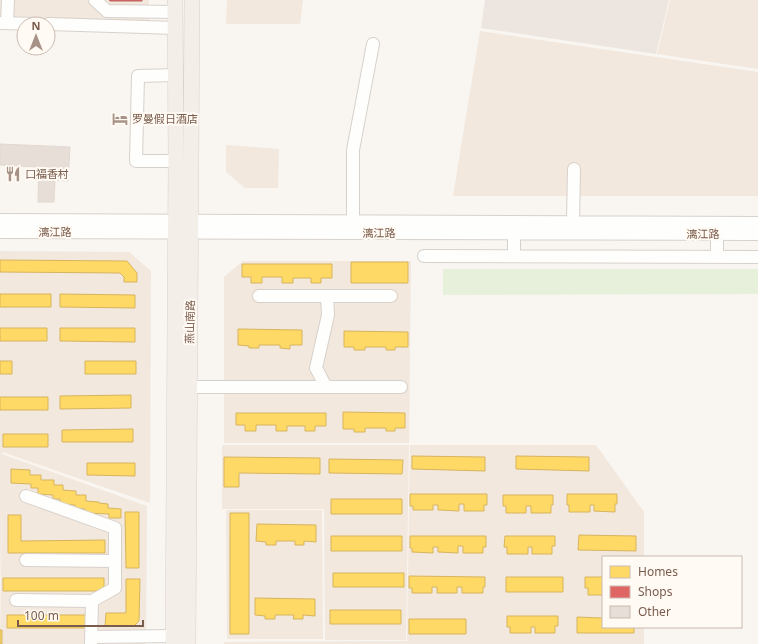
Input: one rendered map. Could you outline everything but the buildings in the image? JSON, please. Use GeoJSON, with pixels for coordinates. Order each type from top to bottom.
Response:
{"type":"FeatureCollection","features":[{"type":"Feature","properties":{"kind":"main road","name":"燕山南路"},"geometry":{"type":"LineString","coordinates":[[173,640],[181,489],[182,387],[191,226],[192,0]]}},
{"type":"Feature","properties":{"kind":"main road","name":"燕山南路"},"geometry":{"type":"LineString","coordinates":[[175,6],[176,226],[182,387]]}},
{"type":"Feature","properties":{"kind":"main road"},"geometry":{"type":"LineString","coordinates":[[176,71],[192,66]]}},
{"type":"Feature","properties":{"kind":"main road","name":"燕山南路"},"geometry":{"type":"LineString","coordinates":[[181,489],[188,640]]}},
{"type":"Feature","properties":{"kind":"main road"},"geometry":{"type":"LineString","coordinates":[[173,640],[188,640]]}},
{"type":"Feature","properties":{"kind":"street"},"geometry":{"type":"LineString","coordinates":[[8,0],[4,23],[16,23]]}},
{"type":"Feature","properties":{"kind":"street"},"geometry":{"type":"LineString","coordinates":[[95,0],[107,11],[175,6]]}},
{"type":"Feature","properties":{"kind":"street"},"geometry":{"type":"LineString","coordinates":[[56,24],[176,28]]}},
{"type":"Feature","properties":{"kind":"street"},"geometry":{"type":"LineString","coordinates":[[353,221],[353,150],[373,44]]}},
{"type":"Feature","properties":{"kind":"street"},"geometry":{"type":"LineString","coordinates":[[176,71],[138,76],[136,161],[176,161]]}},
{"type":"Feature","properties":{"kind":"street"},"geometry":{"type":"LineString","coordinates":[[573,222],[574,169]]}},
{"type":"Feature","properties":{"kind":"street","name":"漓江路"},"geometry":{"type":"LineString","coordinates":[[0,220],[176,226],[514,233],[758,234]]}},
{"type":"Feature","properties":{"kind":"street","name":"漓江路"},"geometry":{"type":"LineString","coordinates":[[191,226],[353,221],[758,223]]}},
{"type":"Feature","properties":{"kind":"street","name":"漓江路"},"geometry":{"type":"LineString","coordinates":[[0,232],[176,226]]}},
{"type":"Feature","properties":{"kind":"street"},"geometry":{"type":"LineString","coordinates":[[514,233],[514,256]]}},
{"type":"Feature","properties":{"kind":"street"},"geometry":{"type":"LineString","coordinates":[[717,234],[718,257]]}},
{"type":"Feature","properties":{"kind":"street"},"geometry":{"type":"LineString","coordinates":[[424,256],[758,257]]}},
{"type":"Feature","properties":{"kind":"street"},"geometry":{"type":"LineString","coordinates":[[259,296],[391,296]]}},
{"type":"Feature","properties":{"kind":"street"},"geometry":{"type":"LineString","coordinates":[[326,387],[316,368],[328,315],[327,296]]}},
{"type":"Feature","properties":{"kind":"street"},"geometry":{"type":"LineString","coordinates":[[182,387],[401,387]]}},
{"type":"Feature","properties":{"kind":"street"},"geometry":{"type":"LineString","coordinates":[[16,600],[92,601],[115,588],[115,528],[26,496]]}},
{"type":"Feature","properties":{"kind":"street"},"geometry":{"type":"LineString","coordinates":[[26,560],[115,561]]}},
{"type":"Feature","properties":{"kind":"street"},"geometry":{"type":"LineString","coordinates":[[92,601],[91,641],[173,640]]}},
{"type":"Feature","properties":{"kind":"shaded area"},"geometry":{"type":"Polygon","coordinates":[[[0,0],[149,0],[149,34],[56,30],[56,16],[16,16],[16,27],[0,28],[0,0]]]}},
{"type":"Feature","properties":{"kind":"shaded area"},"geometry":{"type":"Polygon","coordinates":[[[227,0],[303,0],[300,24],[226,24],[227,0]]]}},
{"type":"Feature","properties":{"kind":"shaded area"},"geometry":{"type":"Polygon","coordinates":[[[485,0],[669,0],[656,54],[481,28],[485,0]]]}},
{"type":"Feature","properties":{"kind":"shaded area"},"geometry":{"type":"Polygon","coordinates":[[[670,0],[758,0],[758,69],[657,54],[670,0]]]}},
{"type":"Feature","properties":{"kind":"shaded area"},"geometry":{"type":"Polygon","coordinates":[[[480,31],[758,72],[758,196],[453,196],[480,31]]]}},
{"type":"Feature","properties":{"kind":"shaded area"},"geometry":{"type":"Polygon","coordinates":[[[226,145],[279,149],[278,188],[245,188],[226,172],[226,145]]]}},
{"type":"Feature","properties":{"kind":"shaded area"},"geometry":{"type":"Polygon","coordinates":[[[0,251],[129,252],[151,271],[150,503],[2,452],[2,454],[147,506],[146,644],[0,644],[2,499],[0,582],[0,251]]]}},
{"type":"Feature","properties":{"kind":"shaded area"},"geometry":{"type":"Polygon","coordinates":[[[243,261],[411,261],[409,443],[224,443],[224,277],[243,261]]]}},
{"type":"Feature","properties":{"kind":"shaded area"},"geometry":{"type":"Polygon","coordinates":[[[222,445],[409,445],[406,640],[325,640],[324,509],[222,509],[222,445]]]}},
{"type":"Feature","properties":{"kind":"shaded area"},"geometry":{"type":"Polygon","coordinates":[[[410,445],[596,445],[644,512],[644,556],[602,556],[602,628],[644,628],[644,644],[224,644],[224,642],[407,641],[410,445]]]}},
{"type":"Feature","properties":{"kind":"shaded area"},"geometry":{"type":"Polygon","coordinates":[[[226,510],[322,510],[323,639],[227,639],[226,510]]]}},
{"type":"Feature","properties":{"kind":"green space"},"geometry":{"type":"Polygon","coordinates":[[[443,269],[758,269],[758,294],[443,295],[443,269]]]}},
{"type":"Feature","properties":{"kind":"place","name":"罗曼假日酒店"},"geometry":{"type":"Point","coordinates":[120,119]}},
{"type":"Feature","properties":{"kind":"place","name":"口福香村"},"geometry":{"type":"Point","coordinates":[13,174]}}]}
